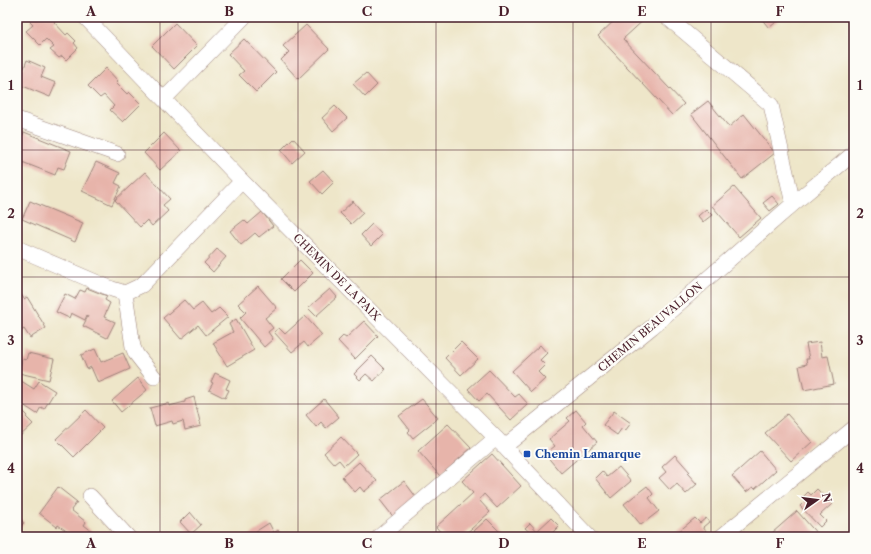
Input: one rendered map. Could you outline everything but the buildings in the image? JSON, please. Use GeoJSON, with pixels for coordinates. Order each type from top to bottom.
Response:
{"type":"FeatureCollection","features":[{"type":"Feature","properties":{"kind":"street","name":"CHEMIN DE LA PAIX"},"geometry":{"type":"LineString","coordinates":[[85,17],[242,181],[500,443],[589,537]]}},
{"type":"Feature","properties":{"kind":"street"},"geometry":{"type":"LineString","coordinates":[[164,99],[244,17]]}},
{"type":"Feature","properties":{"kind":"street"},"geometry":{"type":"LineString","coordinates":[[667,17],[771,105],[793,204]]}},
{"type":"Feature","properties":{"kind":"street"},"geometry":{"type":"LineString","coordinates":[[17,119],[117,154]]}},
{"type":"Feature","properties":{"kind":"street","name":"CHEMIN BEAUVALLON"},"geometry":{"type":"LineString","coordinates":[[500,443],[652,327],[854,153]]}},
{"type":"Feature","properties":{"kind":"street"},"geometry":{"type":"LineString","coordinates":[[17,248],[112,289],[125,293],[142,285],[242,181]]}},
{"type":"Feature","properties":{"kind":"street"},"geometry":{"type":"LineString","coordinates":[[125,293],[133,347],[136,354],[154,377]]}},
{"type":"Feature","properties":{"kind":"street"},"geometry":{"type":"LineString","coordinates":[[721,537],[854,428]]}},
{"type":"Feature","properties":{"kind":"street"},"geometry":{"type":"LineString","coordinates":[[379,537],[500,443]]}},
{"type":"Feature","properties":{"kind":"street"},"geometry":{"type":"LineString","coordinates":[[90,496],[128,537]]}},
{"type":"Feature","properties":{"kind":"place","name":"Chemin Lamarque"},"geometry":{"type":"Point","coordinates":[527,454]}}]}
